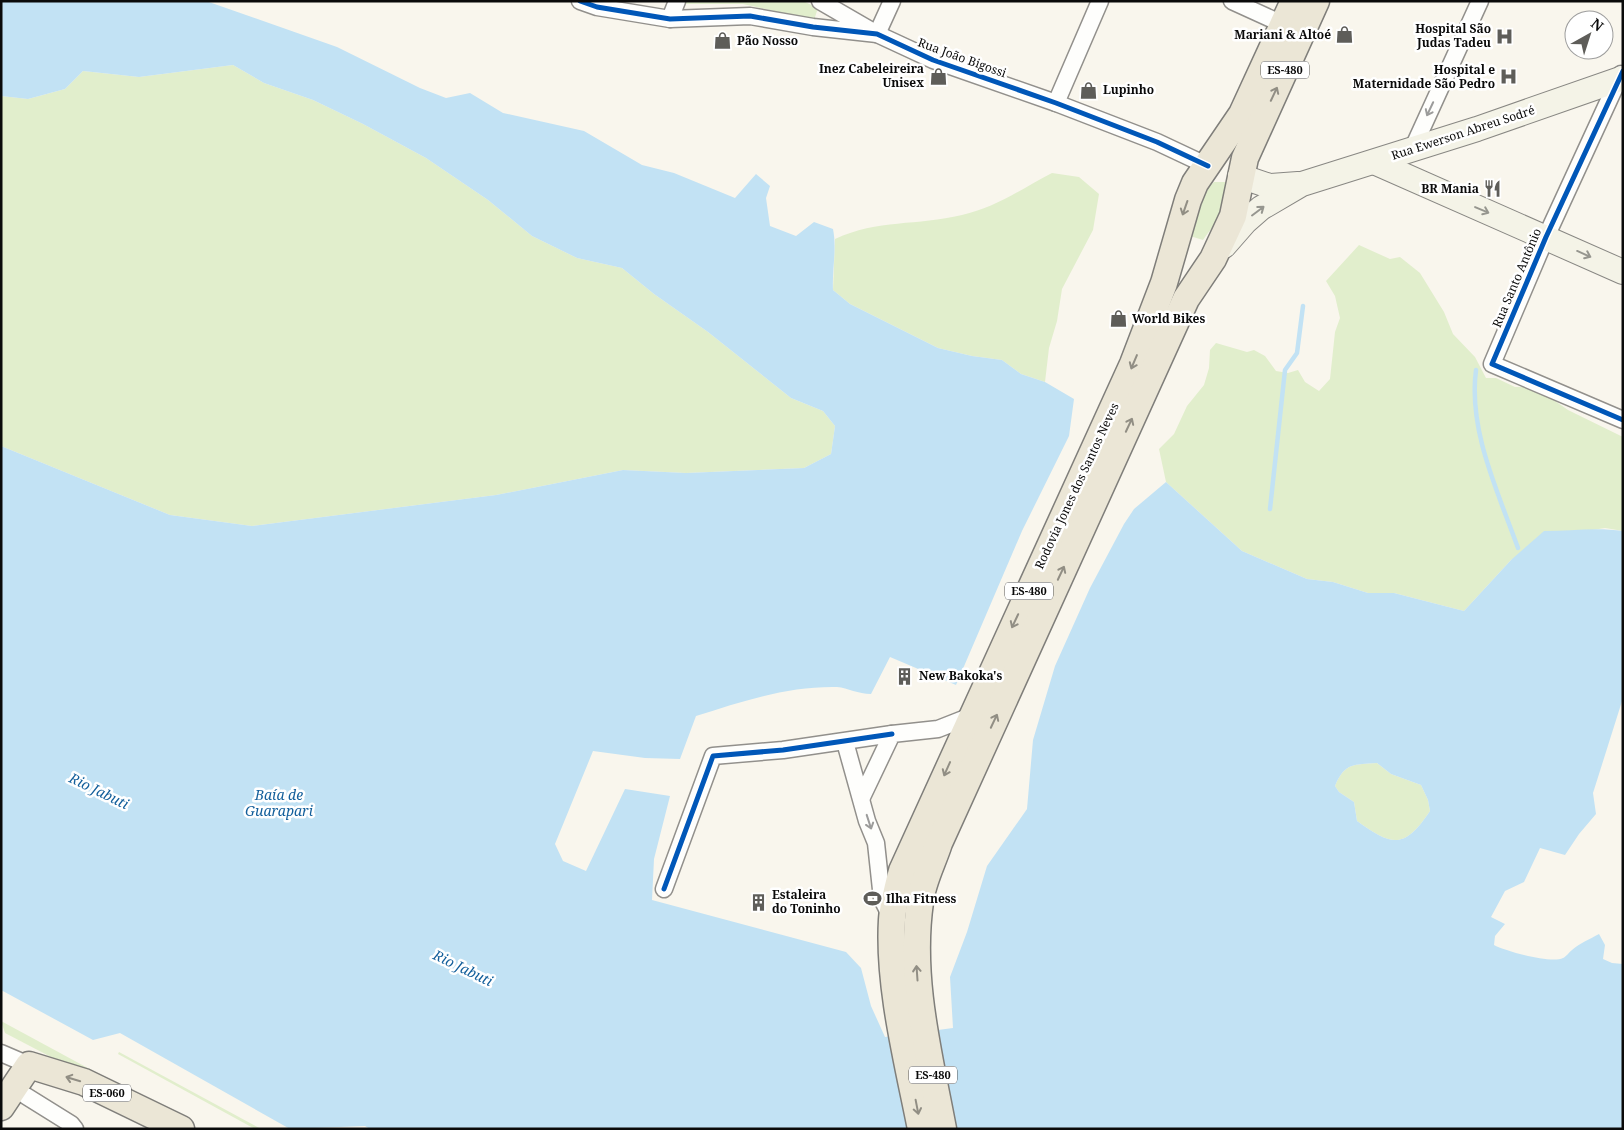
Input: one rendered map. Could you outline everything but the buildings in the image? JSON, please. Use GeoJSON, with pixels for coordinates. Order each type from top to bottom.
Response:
{"type":"FeatureCollection","features":[{"type":"Feature","properties":{"kind":"main road","name":"Rodovia Jones dos Santos Neves"},"geometry":{"type":"LineString","coordinates":[[921,1129],[912,1023],[920,900],[939,844],[1186,299],[1213,259],[1233,216],[1245,158],[1293,29],[1294,1]]}},
{"type":"Feature","properties":{"kind":"main road","name":"Rodovia Jones dos Santos Neves"},"geometry":{"type":"LineString","coordinates":[[943,1129],[912,1023],[894,972],[892,919],[902,871],[1133,364],[1164,283],[1188,200],[1293,29],[1316,1]]}},
{"type":"Feature","properties":{"kind":"main road","name":"Rua Ewerson Abreu Sodré"},"geometry":{"type":"LineString","coordinates":[[1213,259],[1245,222],[1261,208],[1302,184],[1412,150],[1621,80]]}},
{"type":"Feature","properties":{"kind":"main road"},"geometry":{"type":"LineString","coordinates":[[1374,162],[1623,272]]}},
{"type":"Feature","properties":{"kind":"main road"},"geometry":{"type":"LineString","coordinates":[[1208,166],[1225,168],[1240,176]]}},
{"type":"Feature","properties":{"kind":"main road","name":"Rua Ewerson Abreu Sodré"},"geometry":{"type":"LineString","coordinates":[[1240,176],[1269,186],[1302,184]]}},
{"type":"Feature","properties":{"kind":"main road"},"geometry":{"type":"LineString","coordinates":[[1,1107],[29,1066]]}},
{"type":"Feature","properties":{"kind":"main road","name":"ES-060"},"geometry":{"type":"LineString","coordinates":[[29,1066],[84,1082],[181,1129]]}},
{"type":"Feature","properties":{"kind":"street","name":"Rua João Bigossi"},"geometry":{"type":"LineString","coordinates":[[580,1],[597,7],[662,17],[750,16],[813,27],[876,34],[933,60],[1056,103],[1157,142],[1208,166]]}},
{"type":"Feature","properties":{"kind":"street"},"geometry":{"type":"LineString","coordinates":[[662,17],[678,1]]}},
{"type":"Feature","properties":{"kind":"street"},"geometry":{"type":"LineString","coordinates":[[820,1],[876,34],[892,1]]}},
{"type":"Feature","properties":{"kind":"street"},"geometry":{"type":"LineString","coordinates":[[1056,103],[1100,1]]}},
{"type":"Feature","properties":{"kind":"street"},"geometry":{"type":"LineString","coordinates":[[1232,1],[1293,29]]}},
{"type":"Feature","properties":{"kind":"street"},"geometry":{"type":"LineString","coordinates":[[1412,150],[1480,1]]}},
{"type":"Feature","properties":{"kind":"street","name":"Rua Santo Antônio"},"geometry":{"type":"LineString","coordinates":[[1621,80],[1546,237],[1492,364],[1623,420]]}},
{"type":"Feature","properties":{"kind":"street"},"geometry":{"type":"LineString","coordinates":[[664,889],[713,756],[845,742],[938,729],[971,716]]}},
{"type":"Feature","properties":{"kind":"street"},"geometry":{"type":"LineString","coordinates":[[862,797],[892,734]]}},
{"type":"Feature","properties":{"kind":"street"},"geometry":{"type":"LineString","coordinates":[[845,742],[876,843],[882,899],[892,919]]}},
{"type":"Feature","properties":{"kind":"street"},"geometry":{"type":"LineString","coordinates":[[1,1053],[29,1066]]}},
{"type":"Feature","properties":{"kind":"street"},"geometry":{"type":"LineString","coordinates":[[26,1096],[72,1124],[75,1129]]}},
{"type":"Feature","properties":{"kind":"green space"},"geometry":{"type":"Polygon","coordinates":[[[683,1],[803,1],[818,8],[814,20],[743,4],[681,4],[683,1]]]}},
{"type":"Feature","properties":{"kind":"green space"},"geometry":{"type":"Polygon","coordinates":[[[233,65],[264,83],[313,100],[363,124],[426,158],[488,200],[532,236],[577,258],[622,268],[654,294],[708,332],[791,398],[823,411],[835,426],[831,454],[804,468],[686,473],[623,470],[496,495],[252,526],[170,515],[1,446],[1,96],[28,99],[65,89],[83,71],[139,77],[233,65]]]}},
{"type":"Feature","properties":{"kind":"green space"},"geometry":{"type":"Polygon","coordinates":[[[1052,173],[1079,177],[1099,194],[1093,230],[1062,289],[1057,321],[1049,348],[1045,382],[1021,374],[1002,360],[972,356],[938,348],[850,304],[833,290],[835,239],[867,228],[929,221],[974,212],[997,203],[1052,173]]]}},
{"type":"Feature","properties":{"kind":"green space"},"geometry":{"type":"Polygon","coordinates":[[[1214,182],[1226,182],[1229,191],[1228,206],[1203,240],[1190,236],[1201,194],[1214,182]]]}},
{"type":"Feature","properties":{"kind":"green space"},"geometry":{"type":"Polygon","coordinates":[[[1359,245],[1390,259],[1400,257],[1420,273],[1444,312],[1453,334],[1475,357],[1486,378],[1496,378],[1515,387],[1526,387],[1545,394],[1568,410],[1623,437],[1623,531],[1605,528],[1586,531],[1511,560],[1464,611],[1394,593],[1368,593],[1333,582],[1307,579],[1242,551],[1166,482],[1159,449],[1174,434],[1187,406],[1204,385],[1209,368],[1210,350],[1216,343],[1247,352],[1254,350],[1265,356],[1276,371],[1288,373],[1298,370],[1305,382],[1319,391],[1330,379],[1335,332],[1340,318],[1335,296],[1326,281],[1359,245]]]}},
{"type":"Feature","properties":{"kind":"green space"},"geometry":{"type":"Polygon","coordinates":[[[1377,763],[1391,774],[1421,785],[1428,800],[1430,811],[1413,833],[1405,838],[1389,839],[1357,821],[1354,802],[1339,792],[1335,786],[1343,773],[1351,766],[1377,763]]]}},
{"type":"Feature","properties":{"kind":"green space"},"geometry":{"type":"Polygon","coordinates":[[[1,1021],[97,1073],[72,1068],[5,1033],[1,1021]]]}},
{"type":"Feature","properties":{"kind":"green space"},"geometry":{"type":"Polygon","coordinates":[[[119,1052],[261,1129],[255,1129],[118,1054],[119,1052]]]}},
{"type":"Feature","properties":{"kind":"water","name":"Baía de Guarapari"},"geometry":{"type":"Polygon","coordinates":[[[1,1],[206,1],[337,47],[420,88],[446,98],[470,93],[503,113],[584,131],[642,165],[674,173],[735,198],[756,174],[770,186],[766,198],[770,226],[796,236],[814,222],[833,229],[835,244],[833,290],[850,304],[938,348],[972,356],[1002,360],[1021,374],[1045,382],[1074,399],[1069,436],[1022,531],[956,685],[890,657],[871,694],[837,687],[801,689],[748,700],[696,716],[680,759],[645,758],[593,751],[555,844],[563,861],[586,871],[625,789],[670,796],[654,859],[652,900],[846,952],[861,968],[871,1006],[885,1037],[953,1028],[950,977],[967,932],[987,866],[1027,809],[1033,740],[1055,666],[1090,588],[1124,524],[1134,509],[1166,482],[1242,551],[1307,579],[1333,582],[1368,593],[1394,593],[1464,611],[1511,560],[1544,531],[1593,529],[1623,531],[1623,698],[1593,793],[1596,814],[1565,855],[1540,848],[1524,882],[1505,891],[1491,917],[1505,924],[1495,936],[1494,945],[1500,948],[1528,956],[1557,959],[1564,957],[1578,945],[1599,934],[1605,945],[1603,959],[1612,963],[1623,964],[1623,1129],[370,1129],[365,1126],[290,1129],[120,1033],[93,1040],[1,990],[1,446],[170,515],[252,526],[496,495],[623,470],[686,473],[804,468],[831,454],[835,426],[823,411],[791,398],[708,332],[654,294],[622,268],[577,258],[532,236],[488,200],[426,158],[363,124],[313,100],[264,83],[233,65],[139,77],[83,71],[65,89],[28,99],[1,96],[1,1]],[[1377,763],[1351,766],[1339,778],[1335,786],[1339,792],[1354,802],[1357,821],[1380,835],[1397,840],[1413,833],[1430,811],[1428,800],[1421,785],[1391,774],[1377,763]]]}},
{"type":"Feature","properties":{"kind":"waterway"},"geometry":{"type":"LineString","coordinates":[[1270,509],[1285,370],[1297,353],[1303,306]]}},
{"type":"Feature","properties":{"kind":"waterway"},"geometry":{"type":"LineString","coordinates":[[1476,370],[1476,415],[1480,438],[1486,461],[1518,548]]}},
{"type":"Feature","properties":{"kind":"cycle path"},"geometry":{"type":"LineString","coordinates":[[580,1],[597,7],[670,19],[750,16],[813,27],[877,34],[933,60],[1056,103],[1157,142],[1208,166]]}},
{"type":"Feature","properties":{"kind":"cycle path"},"geometry":{"type":"LineString","coordinates":[[1623,71],[1546,237],[1492,364],[1623,420]]}},
{"type":"Feature","properties":{"kind":"cycle path"},"geometry":{"type":"LineString","coordinates":[[664,889],[713,756],[783,750],[892,734]]}},
{"type":"Feature","properties":{"kind":"place","name":"Mariani & Altoé"},"geometry":{"type":"Point","coordinates":[1345,35]}},
{"type":"Feature","properties":{"kind":"place","name":"Hospital São Judas Tadeu"},"geometry":{"type":"Point","coordinates":[1505,36]}},
{"type":"Feature","properties":{"kind":"place","name":"Pão Nosso"},"geometry":{"type":"Point","coordinates":[723,41]}},
{"type":"Feature","properties":{"kind":"place","name":"Inez Cabeleireira Unisex"},"geometry":{"type":"Point","coordinates":[938,76]}},
{"type":"Feature","properties":{"kind":"place","name":"Hospital e Maternidade São Pedro"},"geometry":{"type":"Point","coordinates":[1509,77]}},
{"type":"Feature","properties":{"kind":"place","name":"Lupinho"},"geometry":{"type":"Point","coordinates":[1089,90]}},
{"type":"Feature","properties":{"kind":"place","name":"BR Mania"},"geometry":{"type":"Point","coordinates":[1493,189]}},
{"type":"Feature","properties":{"kind":"place","name":"World Bikes"},"geometry":{"type":"Point","coordinates":[1118,319]}},
{"type":"Feature","properties":{"kind":"place","name":"New Bakoka's"},"geometry":{"type":"Point","coordinates":[905,676]}},
{"type":"Feature","properties":{"kind":"place","name":"Ilha Fitness"},"geometry":{"type":"Point","coordinates":[872,899]}},
{"type":"Feature","properties":{"kind":"place","name":"Estaleira do Toninho"},"geometry":{"type":"Point","coordinates":[758,902]}},
{"type":"Feature","properties":{"kind":"water label","name":"Rio Jabuti"},"geometry":{"type":"Point","coordinates":[99,791]}},
{"type":"Feature","properties":{"kind":"water label","name":"Rio Jabuti"},"geometry":{"type":"Point","coordinates":[463,968]}}]}
